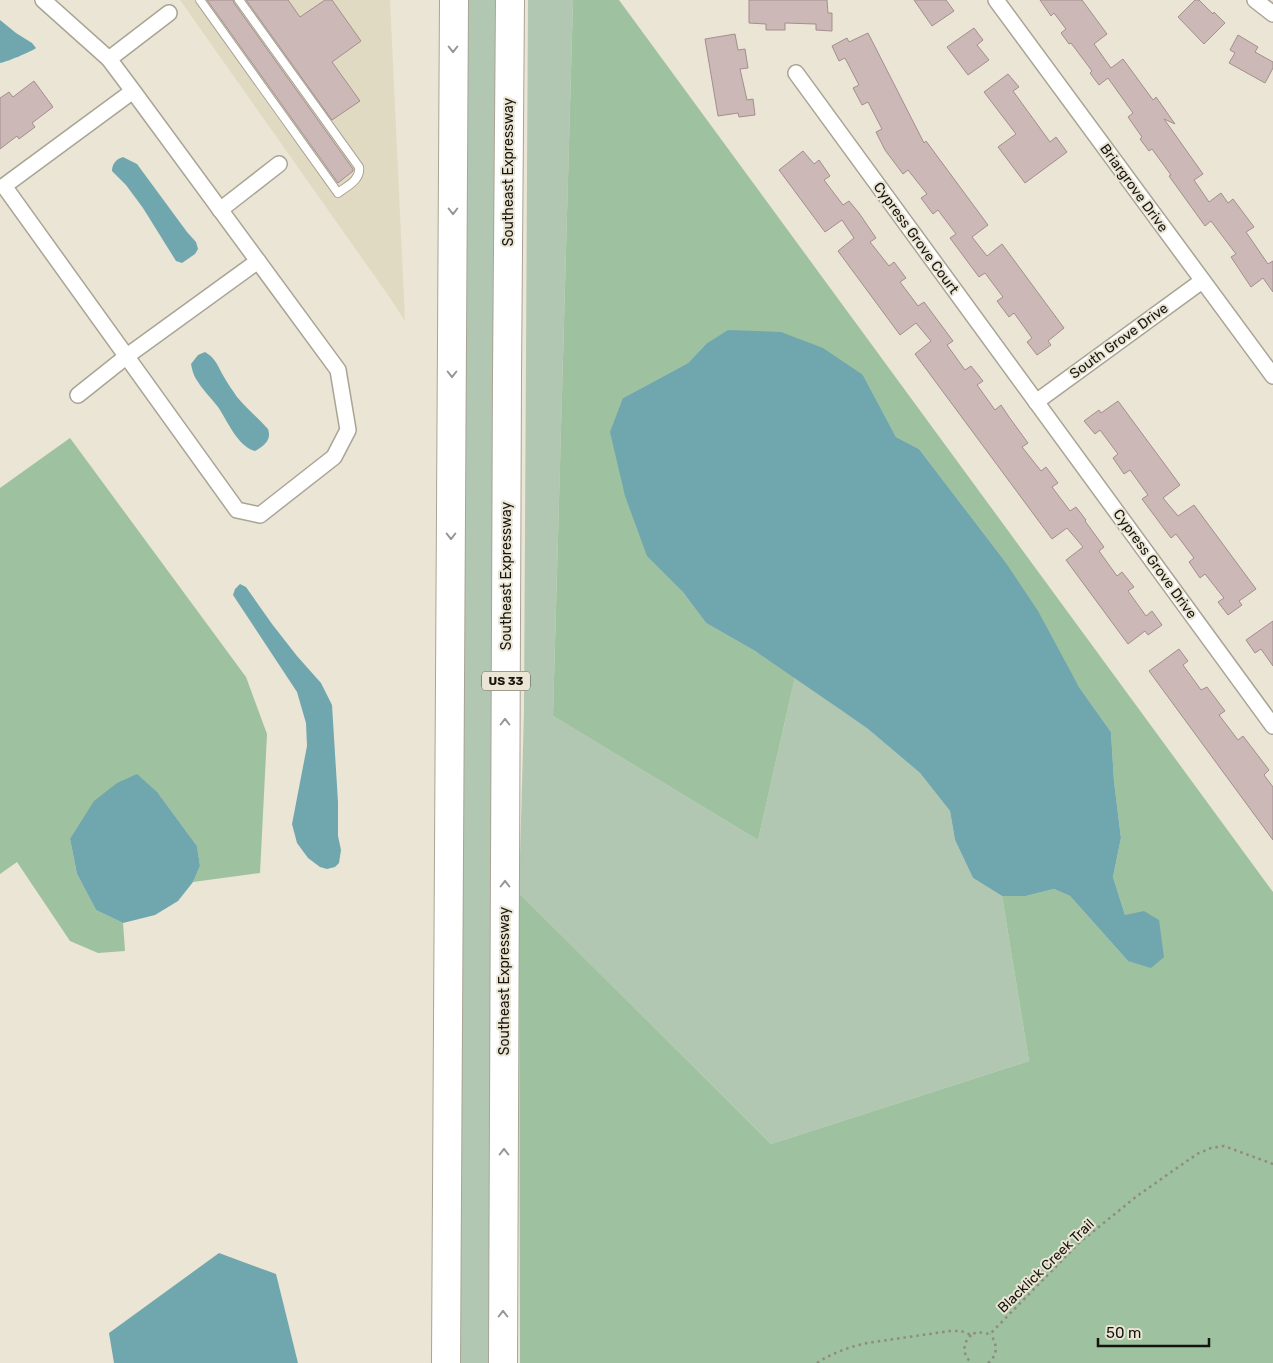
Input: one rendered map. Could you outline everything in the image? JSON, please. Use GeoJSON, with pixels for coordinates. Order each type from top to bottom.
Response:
{"type":"FeatureCollection","features":[{"type":"Feature","properties":{"kind":"highway"},"geometry":{"type":"LineString","coordinates":[[446,1363],[454,0]]}},
{"type":"Feature","properties":{"kind":"highway","name":"Southeast Expressway"},"geometry":{"type":"LineString","coordinates":[[502,1363],[510,0]]}},
{"type":"Feature","properties":{"kind":"street"},"geometry":{"type":"LineString","coordinates":[[43,0],[109,59],[133,91],[338,370],[348,430],[334,457],[260,515],[237,510],[127,356],[2,188],[133,91]]}},
{"type":"Feature","properties":{"kind":"street","name":"Briargrove Drive"},"geometry":{"type":"LineString","coordinates":[[996,0],[1273,376]]}},
{"type":"Feature","properties":{"kind":"street"},"geometry":{"type":"LineString","coordinates":[[1255,0],[1273,14]]}},
{"type":"Feature","properties":{"kind":"street"},"geometry":{"type":"LineString","coordinates":[[109,59],[169,13]]}},
{"type":"Feature","properties":{"kind":"street","name":"Cypress Grove Court"},"geometry":{"type":"LineString","coordinates":[[796,73],[1036,402]]}},
{"type":"Feature","properties":{"kind":"street"},"geometry":{"type":"LineString","coordinates":[[220,210],[279,164]]}},
{"type":"Feature","properties":{"kind":"street"},"geometry":{"type":"LineString","coordinates":[[78,395],[127,356],[258,261]]}},
{"type":"Feature","properties":{"kind":"street","name":"South Grove Drive"},"geometry":{"type":"LineString","coordinates":[[1036,402],[1202,281]]}},
{"type":"Feature","properties":{"kind":"street","name":"Cypress Grove Drive"},"geometry":{"type":"LineString","coordinates":[[1036,402],[1273,726]]}},
{"type":"Feature","properties":{"kind":"lane"},"geometry":{"type":"LineString","coordinates":[[200,0],[338,193],[358,177],[359,167],[239,0]]}},
{"type":"Feature","properties":{"kind":"path","name":"Blacklick Creek Trail"},"geometry":{"type":"LineString","coordinates":[[990,1334],[1080,1243],[1137,1196],[1197,1154],[1211,1148],[1224,1146],[1273,1164]]}},
{"type":"Feature","properties":{"kind":"path"},"geometry":{"type":"LineString","coordinates":[[817,1363],[828,1356],[866,1343],[950,1331],[971,1335]]}},
{"type":"Feature","properties":{"kind":"path"},"geometry":{"type":"LineString","coordinates":[[972,1363],[968,1360],[964,1350],[965,1342],[971,1335],[977,1332],[984,1332],[990,1334],[996,1347],[994,1357],[988,1363]]}},
{"type":"Feature","properties":{"kind":"shaded area"},"geometry":{"type":"Polygon","coordinates":[[[180,0],[390,0],[405,321],[388,295],[180,0]]]}},
{"type":"Feature","properties":{"kind":"green space"},"geometry":{"type":"Polygon","coordinates":[[[465,0],[499,0],[491,1363],[458,1363],[465,0]]]}},
{"type":"Feature","properties":{"kind":"green space"},"geometry":{"type":"Polygon","coordinates":[[[528,0],[573,0],[553,716],[758,840],[795,677],[868,729],[920,773],[950,811],[955,840],[973,878],[1002,896],[1029,1061],[771,1144],[519,893],[524,712],[528,0]]]}},
{"type":"Feature","properties":{"kind":"green space"},"geometry":{"type":"Polygon","coordinates":[[[573,0],[619,0],[1273,892],[1273,1363],[520,1363],[519,893],[771,1144],[1029,1061],[1002,896],[1026,896],[1054,889],[1070,896],[1128,961],[1125,915],[1113,877],[1121,838],[1114,781],[1111,732],[1079,687],[1004,560],[919,449],[896,437],[863,375],[706,344],[688,363],[623,398],[682,591],[706,623],[795,677],[758,840],[553,716],[573,0]]]}},
{"type":"Feature","properties":{"kind":"green space"},"geometry":{"type":"Polygon","coordinates":[[[70,438],[246,677],[267,734],[260,873],[193,882],[200,866],[197,846],[158,793],[70,839],[77,874],[96,910],[123,923],[125,951],[98,953],[70,941],[17,862],[0,874],[0,488],[70,438]]]}},
{"type":"Feature","properties":{"kind":"water"},"geometry":{"type":"Polygon","coordinates":[[[0,20],[32,43],[36,48],[0,63],[0,20]]]}},
{"type":"Feature","properties":{"kind":"water"},"geometry":{"type":"Polygon","coordinates":[[[123,157],[137,164],[196,242],[198,249],[195,254],[182,263],[176,261],[143,208],[126,185],[112,171],[115,162],[123,157]]]}},
{"type":"Feature","properties":{"kind":"water"},"geometry":{"type":"Polygon","coordinates":[[[728,330],[781,332],[823,348],[863,375],[896,437],[919,449],[1004,560],[1038,611],[1079,687],[1111,732],[1114,781],[1121,838],[1113,877],[1125,915],[1144,911],[1159,920],[1164,957],[1151,968],[1128,961],[1070,896],[1054,889],[1026,896],[1002,896],[973,878],[955,840],[950,811],[920,773],[868,729],[841,710],[755,651],[706,623],[682,591],[647,556],[625,496],[610,432],[623,398],[688,363],[706,344],[728,330]]]}},
{"type":"Feature","properties":{"kind":"water"},"geometry":{"type":"Polygon","coordinates":[[[205,352],[214,360],[237,397],[268,429],[268,439],[264,445],[255,451],[238,439],[218,407],[195,377],[191,364],[198,355],[205,352]]]}},
{"type":"Feature","properties":{"kind":"water"},"geometry":{"type":"Polygon","coordinates":[[[240,584],[246,587],[297,656],[321,683],[332,705],[338,802],[338,836],[341,850],[339,863],[335,867],[327,869],[320,867],[308,858],[297,843],[292,824],[307,746],[306,723],[297,692],[233,595],[235,589],[240,584]]]}},
{"type":"Feature","properties":{"kind":"water"},"geometry":{"type":"Polygon","coordinates":[[[137,774],[158,793],[197,846],[200,866],[193,882],[178,901],[155,915],[123,923],[96,910],[77,874],[70,839],[94,801],[117,783],[137,774]]]}},
{"type":"Feature","properties":{"kind":"water"},"geometry":{"type":"Polygon","coordinates":[[[219,1253],[276,1274],[298,1363],[114,1363],[109,1333],[219,1253]]]}},
{"type":"Feature","properties":{"kind":"building"},"geometry":{"type":"Polygon","coordinates":[[[207,0],[233,0],[353,169],[338,183],[207,0]]]}},
{"type":"Feature","properties":{"kind":"building"},"geometry":{"type":"Polygon","coordinates":[[[246,0],[288,0],[300,17],[325,0],[332,0],[361,41],[332,62],[360,101],[332,120],[246,0]]]}},
{"type":"Feature","properties":{"kind":"building"},"geometry":{"type":"Polygon","coordinates":[[[749,0],[827,0],[828,13],[832,13],[832,31],[816,30],[816,24],[785,23],[785,30],[766,30],[766,24],[749,23],[749,0]]]}},
{"type":"Feature","properties":{"kind":"building"},"geometry":{"type":"Polygon","coordinates":[[[914,0],[946,0],[954,11],[932,26],[914,0]]]}},
{"type":"Feature","properties":{"kind":"building"},"geometry":{"type":"Polygon","coordinates":[[[1040,0],[1082,0],[1107,34],[1094,44],[1111,68],[1123,59],[1153,100],[1156,97],[1175,124],[1164,119],[1203,174],[1194,180],[1209,202],[1221,193],[1228,203],[1233,199],[1254,227],[1246,232],[1268,264],[1273,261],[1273,292],[1263,278],[1251,287],[1231,257],[1236,254],[1211,221],[1205,226],[1152,149],[1149,151],[1140,139],[1142,137],[1128,117],[1133,113],[1108,78],[1099,85],[1090,73],[1092,71],[1061,33],[1066,29],[1054,13],[1051,16],[1040,0]]]}},
{"type":"Feature","properties":{"kind":"building"},"geometry":{"type":"Polygon","coordinates":[[[1195,0],[1199,0],[1225,23],[1204,44],[1178,17],[1195,0]]]}},
{"type":"Feature","properties":{"kind":"building"},"geometry":{"type":"Polygon","coordinates":[[[974,28],[983,40],[977,45],[989,60],[968,75],[947,47],[974,28]]]}},
{"type":"Feature","properties":{"kind":"building"},"geometry":{"type":"Polygon","coordinates":[[[868,33],[924,143],[926,141],[988,225],[972,237],[987,256],[1002,244],[1064,328],[1048,341],[1051,345],[1037,355],[1027,342],[1032,338],[1014,313],[1009,317],[997,301],[1003,297],[985,273],[979,277],[950,238],[956,234],[938,210],[933,214],[921,198],[927,194],[908,170],[903,174],[885,150],[876,132],[882,129],[868,102],[862,105],[853,88],[859,85],[845,58],[839,61],[832,46],[847,38],[849,42],[868,33]]]}},
{"type":"Feature","properties":{"kind":"building"},"geometry":{"type":"Polygon","coordinates":[[[735,34],[738,50],[745,49],[748,68],[740,69],[747,100],[753,99],[755,115],[739,117],[738,113],[718,116],[705,39],[735,34]]]}},
{"type":"Feature","properties":{"kind":"building"},"geometry":{"type":"Polygon","coordinates":[[[1238,35],[1258,47],[1255,52],[1273,62],[1273,68],[1265,83],[1229,63],[1235,53],[1230,50],[1238,35]]]}},
{"type":"Feature","properties":{"kind":"building"},"geometry":{"type":"Polygon","coordinates":[[[1008,74],[1019,87],[1013,91],[1050,142],[1056,137],[1067,152],[1025,183],[998,147],[1016,134],[984,92],[1008,74]]]}},
{"type":"Feature","properties":{"kind":"building"},"geometry":{"type":"Polygon","coordinates":[[[34,81],[53,107],[32,123],[35,127],[19,139],[17,136],[0,149],[0,98],[9,92],[13,97],[34,81]]]}},
{"type":"Feature","properties":{"kind":"building"},"geometry":{"type":"Polygon","coordinates":[[[803,151],[814,164],[819,160],[830,176],[824,180],[843,205],[849,201],[859,213],[876,238],[870,242],[889,266],[894,262],[906,278],[900,282],[918,306],[924,302],[953,341],[947,345],[965,370],[971,366],[983,381],[977,385],[995,410],[1001,405],[1028,443],[1022,447],[1041,471],[1046,467],[1058,483],[1052,487],[1070,511],[1076,507],[1086,520],[1104,547],[1099,551],[1117,576],[1122,572],[1134,587],[1128,591],[1146,616],[1152,611],[1162,625],[1148,635],[1145,631],[1128,644],[1066,560],[1083,547],[1067,528],[1052,539],[915,354],[931,341],[916,323],[900,335],[838,251],[854,238],[842,220],[825,232],[779,170],[803,151]]]}},
{"type":"Feature","properties":{"kind":"building"},"geometry":{"type":"Polygon","coordinates":[[[1118,401],[1180,485],[1163,498],[1178,516],[1194,505],[1256,589],[1239,601],[1242,605],[1228,615],[1218,602],[1224,598],[1205,574],[1200,578],[1189,562],[1194,558],[1176,534],[1171,538],[1142,499],[1148,495],[1130,470],[1124,474],[1113,458],[1118,454],[1100,430],[1095,434],[1084,421],[1099,410],[1101,413],[1118,401]]]}},
{"type":"Feature","properties":{"kind":"building"},"geometry":{"type":"Polygon","coordinates":[[[1273,621],[1273,666],[1261,649],[1255,653],[1246,640],[1273,621]]]}},
{"type":"Feature","properties":{"kind":"building"},"geometry":{"type":"Polygon","coordinates":[[[1179,649],[1188,661],[1183,665],[1201,690],[1207,687],[1225,711],[1219,715],[1238,740],[1243,736],[1269,770],[1264,775],[1273,787],[1273,840],[1149,671],[1179,649]]]}}]}
